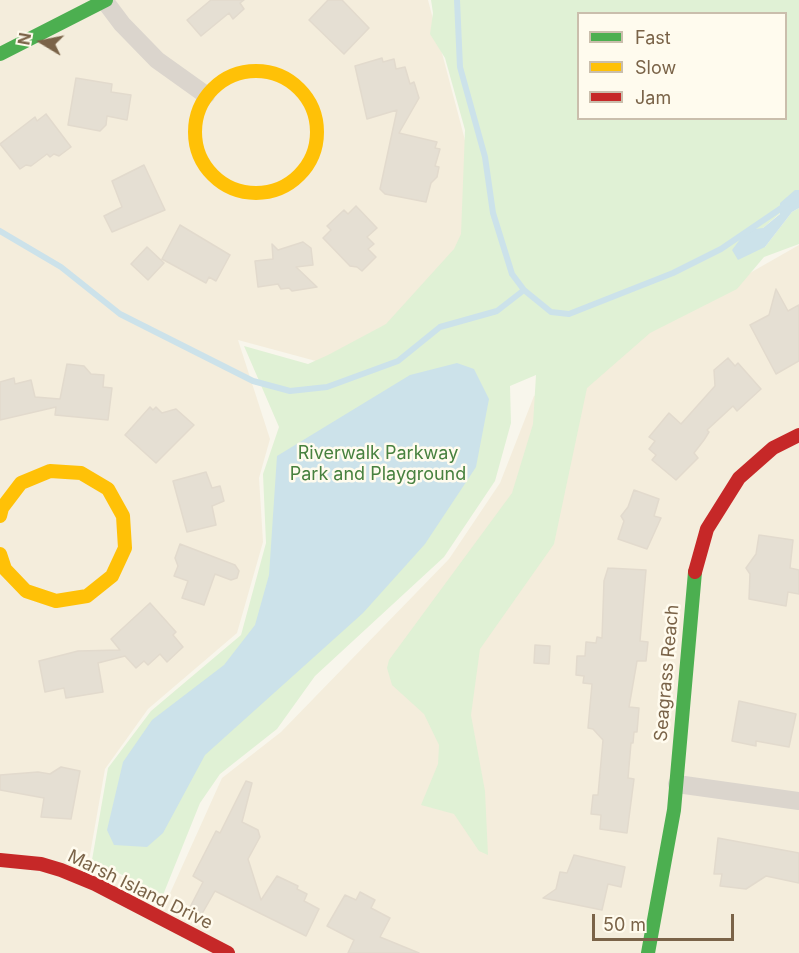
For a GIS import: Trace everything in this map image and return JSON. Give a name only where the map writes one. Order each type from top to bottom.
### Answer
[{"type":"street","points":[[0,54],[105,0],[122,24],[157,60],[206,95]]},
{"type":"street","points":[[250,71],[276,74],[298,87],[312,108],[318,133],[312,158],[297,178],[274,191],[249,194],[224,185],[205,168],[195,144],[196,119],[206,95],[226,78],[250,71]]},
{"type":"street","name":"Seagrass Reach","points":[[648,953],[665,871],[677,783],[693,584],[698,556],[721,503],[740,478],[773,448],[799,435]]},
{"type":"street","points":[[0,516],[2,508],[21,483],[50,471],[81,473],[108,489],[123,516],[125,548],[112,576],[87,596],[56,601],[26,591],[5,569],[0,554]]},
{"type":"street","points":[[677,783],[799,801]]},
{"type":"street","name":"Marsh Island Drive","points":[[0,860],[41,864],[61,870],[94,884],[228,953]]},
{"type":"shaded area","points":[[0,0],[428,0],[480,197],[478,267],[327,364],[238,340],[270,439],[259,478],[263,542],[237,633],[148,709],[105,769],[89,860],[167,900],[222,778],[281,732],[449,559],[500,483],[534,396],[799,245],[799,953],[0,953]]},
{"type":"green space","name":"Riverwalk Parkway Park and Playground","points":[[431,0],[799,0],[799,197],[763,228],[765,247],[792,212],[799,208],[799,244],[764,257],[737,289],[650,333],[587,388],[554,544],[480,649],[471,715],[485,791],[488,855],[479,851],[454,814],[421,805],[438,764],[439,745],[424,714],[392,685],[387,668],[389,660],[512,493],[533,424],[536,375],[510,386],[511,423],[495,481],[444,557],[315,676],[277,729],[220,774],[200,803],[163,895],[92,860],[108,768],[151,711],[241,635],[266,543],[263,474],[279,427],[244,346],[308,364],[328,355],[386,324],[454,249],[461,234],[465,130],[445,58],[430,34],[433,13]]},
{"type":"water","points":[[795,190],[799,190],[799,208],[792,212],[765,247],[738,260],[732,250],[747,230],[763,228],[780,214],[780,203]]},
{"type":"water","points":[[457,363],[474,369],[489,399],[476,467],[425,544],[363,613],[205,755],[163,833],[147,847],[114,845],[107,830],[123,762],[152,720],[224,665],[255,625],[269,575],[277,456],[410,375]]},
{"type":"building","points":[[211,0],[244,0],[240,3],[244,9],[233,19],[229,13],[201,36],[187,20]]},
{"type":"building","points":[[328,0],[342,0],[369,28],[344,54],[309,20]]},
{"type":"building","points":[[382,58],[383,62],[394,59],[396,69],[405,67],[410,84],[414,82],[419,98],[399,133],[437,142],[435,148],[440,149],[435,166],[439,167],[437,177],[431,183],[426,202],[385,194],[380,189],[397,110],[367,119],[355,66]]},
{"type":"building","points":[[76,78],[112,84],[111,92],[131,95],[127,120],[107,116],[106,125],[100,131],[68,125]]},
{"type":"building","points":[[46,114],[71,147],[59,156],[54,154],[50,157],[47,154],[31,166],[26,165],[20,169],[0,144],[35,117],[37,121]]},
{"type":"building","points":[[144,165],[165,210],[112,232],[104,216],[122,207],[112,181]]},
{"type":"building","points":[[356,206],[377,228],[367,237],[374,244],[368,249],[376,257],[362,271],[350,266],[323,238],[331,230],[327,226],[344,210],[348,214]]},
{"type":"building","points":[[180,225],[230,255],[216,281],[209,277],[206,283],[162,259]]},
{"type":"building","points":[[303,242],[311,248],[313,265],[296,267],[317,287],[292,291],[289,288],[281,289],[278,284],[258,287],[255,261],[273,259],[272,244],[278,250]]},
{"type":"building","points":[[147,247],[164,263],[148,280],[131,264]]},
{"type":"building","points":[[776,289],[788,311],[799,305],[799,361],[776,374],[750,325],[769,315]]},
{"type":"building","points":[[728,358],[735,366],[738,363],[761,389],[737,411],[733,406],[707,430],[709,432],[694,453],[698,458],[676,480],[652,460],[656,455],[649,449],[655,441],[649,437],[669,413],[681,424],[715,386],[714,370]]},
{"type":"building","points":[[67,364],[84,366],[91,374],[104,375],[103,387],[112,388],[108,420],[55,415],[56,407],[0,420],[0,382],[14,378],[15,384],[31,380],[35,397],[60,399]]},
{"type":"building","points":[[150,407],[153,410],[156,407],[162,413],[176,409],[194,425],[156,463],[125,435]]},
{"type":"building","points":[[206,472],[212,488],[220,486],[224,501],[212,506],[216,525],[187,532],[173,481]]},
{"type":"building","points":[[634,490],[659,499],[654,516],[661,518],[647,549],[618,539],[624,521],[621,516],[628,507]]},
{"type":"building","points":[[759,535],[793,540],[790,568],[799,570],[799,594],[788,592],[786,606],[749,599],[750,574],[746,568],[756,554]]},
{"type":"building","points":[[180,544],[235,565],[239,571],[237,578],[231,580],[215,574],[204,605],[182,598],[188,581],[174,576],[178,566],[175,558]]},
{"type":"building","points":[[608,568],[646,570],[640,641],[648,642],[646,661],[637,661],[629,707],[639,708],[637,732],[634,732],[633,743],[631,743],[628,778],[634,779],[627,833],[600,829],[601,815],[591,814],[593,795],[598,795],[603,740],[593,729],[588,728],[592,684],[583,683],[584,676],[576,675],[577,656],[585,656],[586,642],[596,643],[597,637],[602,638],[604,581]]},
{"type":"building","points":[[150,603],[176,632],[173,635],[183,647],[167,662],[160,654],[148,665],[144,661],[136,668],[125,656],[98,663],[103,692],[66,698],[64,688],[45,692],[39,661],[78,651],[120,650],[111,639]]},
{"type":"building","points":[[535,645],[550,646],[549,664],[534,663]]},
{"type":"building","points":[[739,701],[796,714],[789,747],[756,741],[756,746],[732,741]]},
{"type":"building","points":[[61,767],[80,771],[71,819],[41,817],[44,798],[0,790],[0,775],[38,772],[50,774]]},
{"type":"building","points":[[246,781],[252,783],[242,822],[258,830],[260,837],[248,859],[261,900],[277,876],[298,886],[297,889],[307,894],[304,901],[319,909],[306,936],[215,891],[199,919],[187,913],[203,882],[193,876],[216,831],[220,833]]},
{"type":"building","points":[[718,838],[799,853],[799,883],[766,876],[746,889],[720,886],[722,874],[714,874]]},
{"type":"building","points":[[574,855],[625,867],[621,887],[608,884],[602,910],[543,898],[556,889],[560,872],[567,873]]},
{"type":"building","points":[[360,892],[375,900],[371,908],[390,918],[380,937],[419,953],[348,953],[354,940],[327,926],[345,895],[356,900]]},
{"type":"waterway","points":[[457,0],[460,67],[485,157],[493,213],[512,274],[524,290],[551,312],[569,314],[673,273],[721,249],[799,196]]},
{"type":"waterway","points":[[0,231],[61,267],[120,314],[253,381],[290,391],[327,387],[398,361],[440,327],[497,311],[524,290]]},
{"type":"traffic: fast","points":[[0,54],[106,0]]},
{"type":"traffic: fast","points":[[648,953],[674,810],[695,572]]},
{"type":"traffic: slow","points":[[256,71],[279,76],[290,81],[299,89],[307,98],[312,109],[317,132],[312,155],[307,166],[299,175],[290,183],[279,188],[256,193],[233,188],[222,183],[213,175],[205,166],[200,155],[195,132],[200,109],[205,98],[213,89],[222,81],[233,76],[256,71]]},
{"type":"traffic: slow","points":[[0,516],[2,508],[21,483],[50,471],[81,473],[108,489],[123,516],[125,548],[112,576],[87,596],[56,601],[26,591],[5,569],[0,554]]},
{"type":"traffic: jam","points":[[695,572],[707,529],[739,478],[773,448],[799,435]]},
{"type":"traffic: jam","points":[[0,860],[41,864],[61,870],[95,884],[228,953]]}]
